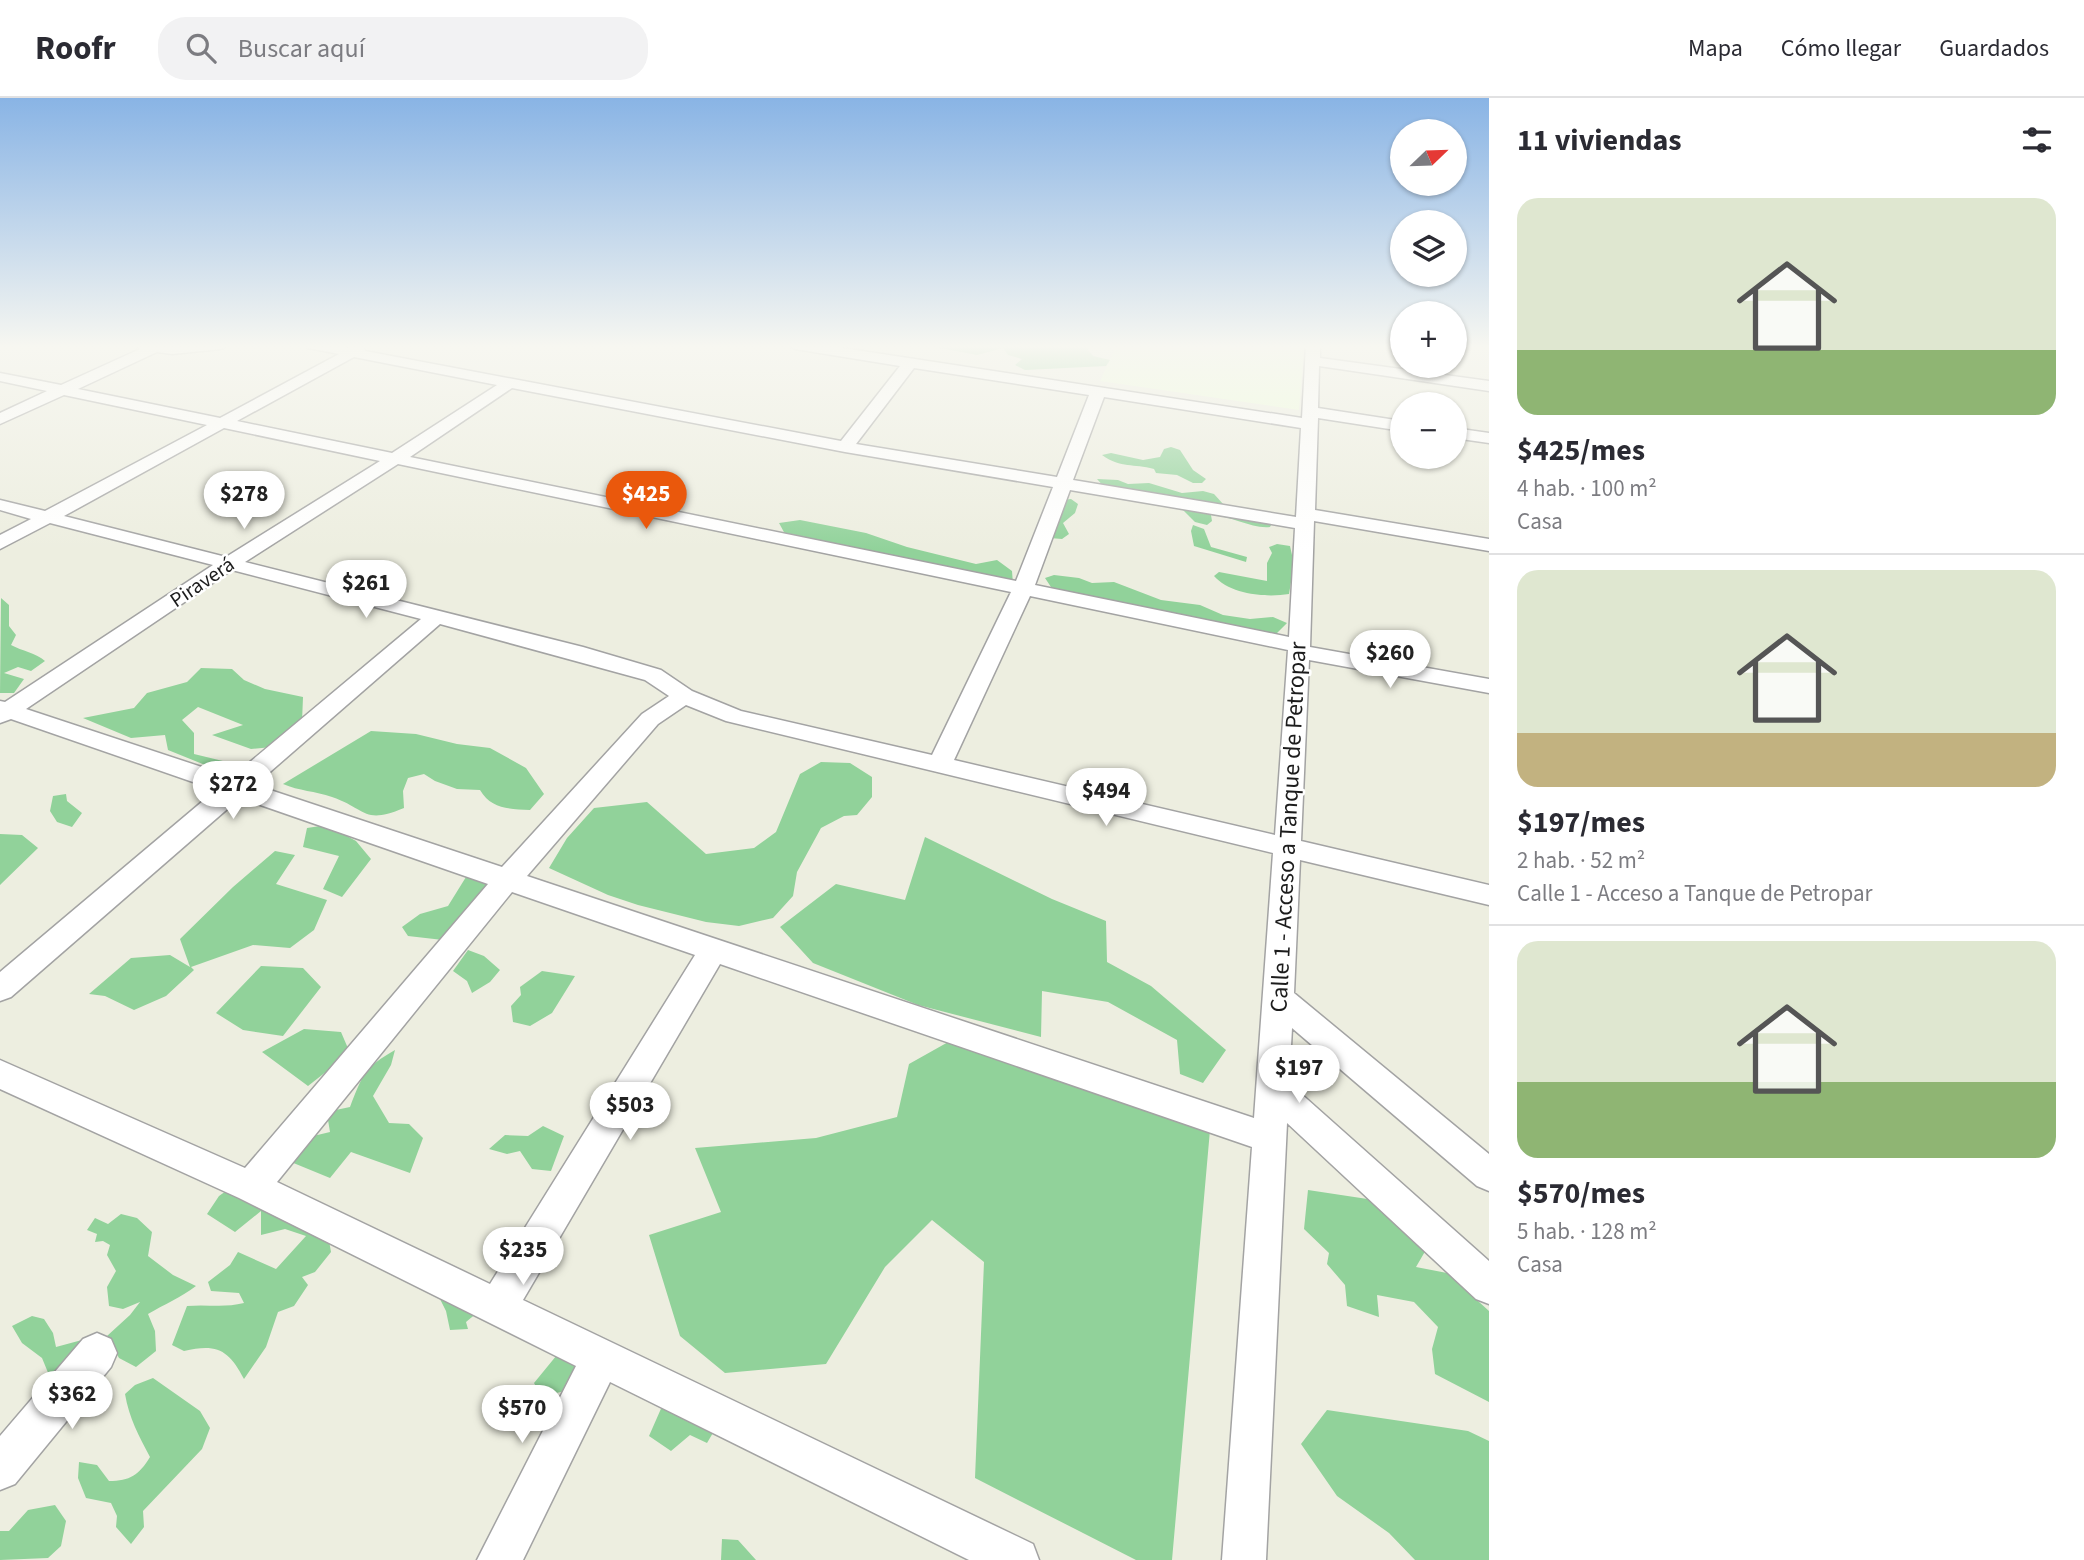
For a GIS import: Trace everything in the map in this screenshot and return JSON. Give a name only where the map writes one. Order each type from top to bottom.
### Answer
[{"type":"street","points":[[193,413],[1024,585],[1489,686]]},
{"type":"street","points":[[0,543],[244,413]]},
{"type":"street","name":"Piraverá","points":[[3,711],[464,413]]},
{"type":"street","points":[[671,413],[845,447],[1064,484],[1489,545]]},
{"type":"street","points":[[845,447],[871,413]]},
{"type":"street","points":[[940,765],[1024,585],[1090,413]]},
{"type":"street","points":[[1274,413],[1390,425]]},
{"type":"street","name":"Calle 1 - Acceso a Tanque de Petropar","points":[[1244,1560],[1299,645],[1310,413]]},
{"type":"street","points":[[1467,435],[1489,438]]},
{"type":"street","points":[[0,505],[231,562],[653,675],[684,696],[734,716],[1489,895]]},
{"type":"street","points":[[0,989],[436,617]]},
{"type":"street","points":[[251,1188],[507,880],[650,719],[684,696]]},
{"type":"street","points":[[3,711],[237,787],[1270,1138]]},
{"type":"street","points":[[498,1307],[714,949]]},
{"type":"street","points":[[1278,998],[1489,1175]]},
{"type":"street","points":[[0,1073],[251,1188],[1017,1560]]},
{"type":"street","points":[[1273,1089],[1489,1286]]},
{"type":"street","points":[[0,1469],[97,1353]]},
{"type":"street","points":[[499,1560],[601,1359]]},
{"type":"green space","points":[[1171,447],[1180,450],[1193,470],[1206,479],[1202,483],[1193,483],[1177,475],[1156,473],[1154,469],[1147,467],[1122,464],[1102,455],[1111,453],[1143,460],[1160,457],[1164,449]]},
{"type":"green space","points":[[1097,479],[1118,480],[1128,484],[1149,483],[1182,493],[1203,491],[1214,494],[1224,505],[1218,507],[1272,523],[1270,527],[1263,527],[1211,515],[1212,521],[1207,525],[1195,522],[1180,507],[1105,488]]},
{"type":"green space","points":[[1071,499],[1078,504],[1075,513],[1063,523],[1069,534],[1062,539],[1050,538],[1058,514],[1064,510],[1059,505],[1062,500]]},
{"type":"green space","points":[[800,520],[866,533],[907,547],[976,564],[997,560],[1012,571],[1013,584],[863,557],[826,541],[803,542],[785,534],[779,523]]},
{"type":"green space","points":[[1193,525],[1204,529],[1211,547],[1247,557],[1246,562],[1194,546],[1191,531]]},
{"type":"green space","points":[[1277,544],[1290,546],[1294,564],[1289,594],[1269,595],[1238,591],[1214,576],[1219,572],[1267,581],[1267,563],[1272,553],[1269,547]]},
{"type":"green space","points":[[1054,575],[1079,578],[1092,583],[1114,582],[1161,600],[1200,605],[1223,615],[1250,619],[1273,617],[1287,623],[1277,633],[1265,634],[1099,602],[1090,596],[1053,590],[1045,578]]},
{"type":"green space","points":[[1,598],[9,605],[9,626],[16,635],[11,645],[45,661],[31,671],[18,667],[4,673],[24,679],[14,693],[0,693]]},
{"type":"green space","points":[[201,668],[232,669],[244,680],[265,689],[303,697],[302,722],[283,746],[251,749],[212,735],[243,725],[198,707],[182,720],[194,733],[194,754],[227,762],[215,769],[168,750],[165,735],[131,738],[83,718],[134,708],[147,693],[187,682]]},
{"type":"green space","points":[[371,731],[416,734],[457,744],[490,748],[526,768],[544,794],[530,810],[508,808],[489,801],[480,790],[457,789],[424,774],[408,778],[403,791],[404,808],[391,813],[372,815],[332,797],[283,784]]},
{"type":"green space","points":[[821,762],[850,763],[872,777],[872,797],[857,815],[844,816],[821,828],[797,872],[793,896],[773,918],[739,926],[706,922],[608,895],[549,868],[567,838],[594,808],[647,802],[706,854],[754,848],[776,832],[800,774]]},
{"type":"green space","points":[[66,794],[67,801],[82,813],[72,827],[57,822],[50,811],[53,796]]},
{"type":"green space","points":[[327,825],[356,841],[371,859],[342,897],[323,889],[339,856],[303,847],[307,828]]},
{"type":"green space","points":[[0,834],[22,835],[38,848],[0,885]]},
{"type":"green space","points":[[925,837],[1052,899],[1106,921],[1107,962],[1151,986],[1226,1050],[1203,1083],[1180,1074],[1177,1040],[1108,1002],[1042,991],[1041,1037],[918,1005],[813,963],[780,927],[836,884],[905,900]]},
{"type":"green space","points":[[275,851],[295,855],[276,884],[327,900],[314,930],[290,948],[253,945],[191,967],[194,970],[166,996],[134,1010],[105,996],[89,994],[131,958],[170,955],[190,967],[180,939],[233,887]]},
{"type":"green space","points":[[466,877],[491,879],[470,914],[443,940],[408,936],[402,927],[420,914],[448,906]]},
{"type":"green space","points":[[468,950],[484,956],[500,970],[490,982],[472,993],[467,981],[453,971]]},
{"type":"green space","points":[[261,966],[303,968],[321,987],[283,1036],[243,1030],[216,1013]]},
{"type":"green space","points":[[542,971],[575,976],[552,1013],[530,1026],[513,1022],[511,1006],[521,995],[520,987]]},
{"type":"green space","points":[[304,1029],[341,1032],[350,1053],[308,1086],[262,1052]]},
{"type":"green space","points":[[950,1041],[1210,1130],[1172,1560],[1136,1560],[975,1478],[984,1262],[932,1220],[885,1267],[826,1364],[725,1373],[680,1336],[649,1235],[721,1212],[695,1148],[816,1138],[897,1117],[909,1064]]},
{"type":"green space","points":[[395,1050],[391,1065],[373,1096],[389,1123],[409,1124],[423,1138],[410,1173],[351,1152],[330,1178],[291,1162],[305,1138],[330,1132],[328,1120],[331,1111],[350,1107],[366,1073]]},
{"type":"green space","points":[[543,1126],[564,1136],[551,1171],[532,1169],[520,1151],[507,1154],[489,1149],[505,1135],[528,1136]]},
{"type":"green space","points":[[233,1186],[327,1229],[331,1252],[315,1272],[302,1277],[308,1285],[294,1306],[278,1312],[266,1347],[244,1379],[233,1361],[221,1351],[205,1348],[184,1351],[172,1345],[187,1306],[244,1303],[239,1293],[211,1291],[208,1282],[230,1265],[238,1252],[276,1269],[306,1236],[285,1229],[261,1235],[261,1211],[235,1232],[207,1214],[219,1196]]},
{"type":"green space","points":[[1308,1190],[1374,1200],[1427,1248],[1416,1267],[1447,1273],[1489,1311],[1489,1402],[1435,1374],[1432,1349],[1438,1327],[1414,1302],[1377,1295],[1379,1317],[1347,1306],[1345,1285],[1327,1264],[1329,1253],[1304,1229]]},
{"type":"green space","points":[[121,1214],[137,1218],[152,1232],[148,1256],[173,1275],[196,1286],[148,1314],[155,1331],[156,1351],[136,1367],[119,1358],[107,1336],[140,1302],[123,1309],[109,1306],[107,1287],[116,1271],[107,1255],[110,1245],[103,1241],[95,1242],[97,1234],[87,1230],[95,1218],[108,1224]]},
{"type":"green space","points":[[439,1297],[478,1312],[466,1322],[468,1329],[450,1330],[446,1311]]},
{"type":"green space","points":[[32,1316],[44,1319],[53,1333],[56,1347],[93,1337],[64,1374],[49,1375],[42,1358],[22,1343],[12,1326]]},
{"type":"green space","points":[[561,1350],[580,1357],[574,1384],[561,1392],[541,1396],[534,1383]]},
{"type":"green space","points":[[153,1378],[200,1411],[210,1428],[202,1449],[143,1511],[144,1527],[131,1544],[116,1527],[117,1516],[111,1503],[86,1498],[78,1478],[79,1462],[97,1465],[109,1481],[123,1480],[142,1468],[150,1457],[132,1419],[125,1394],[135,1385]]},
{"type":"green space","points":[[667,1395],[720,1421],[707,1443],[690,1435],[671,1451],[649,1436]]},
{"type":"green space","points":[[1327,1410],[1468,1431],[1489,1441],[1489,1560],[1415,1560],[1389,1533],[1337,1496],[1301,1444]]},
{"type":"green space","points":[[55,1505],[66,1521],[61,1546],[48,1558],[0,1560],[0,1531],[9,1531],[28,1510]]},
{"type":"green space","points":[[722,1539],[738,1540],[756,1560],[721,1560]]}]
